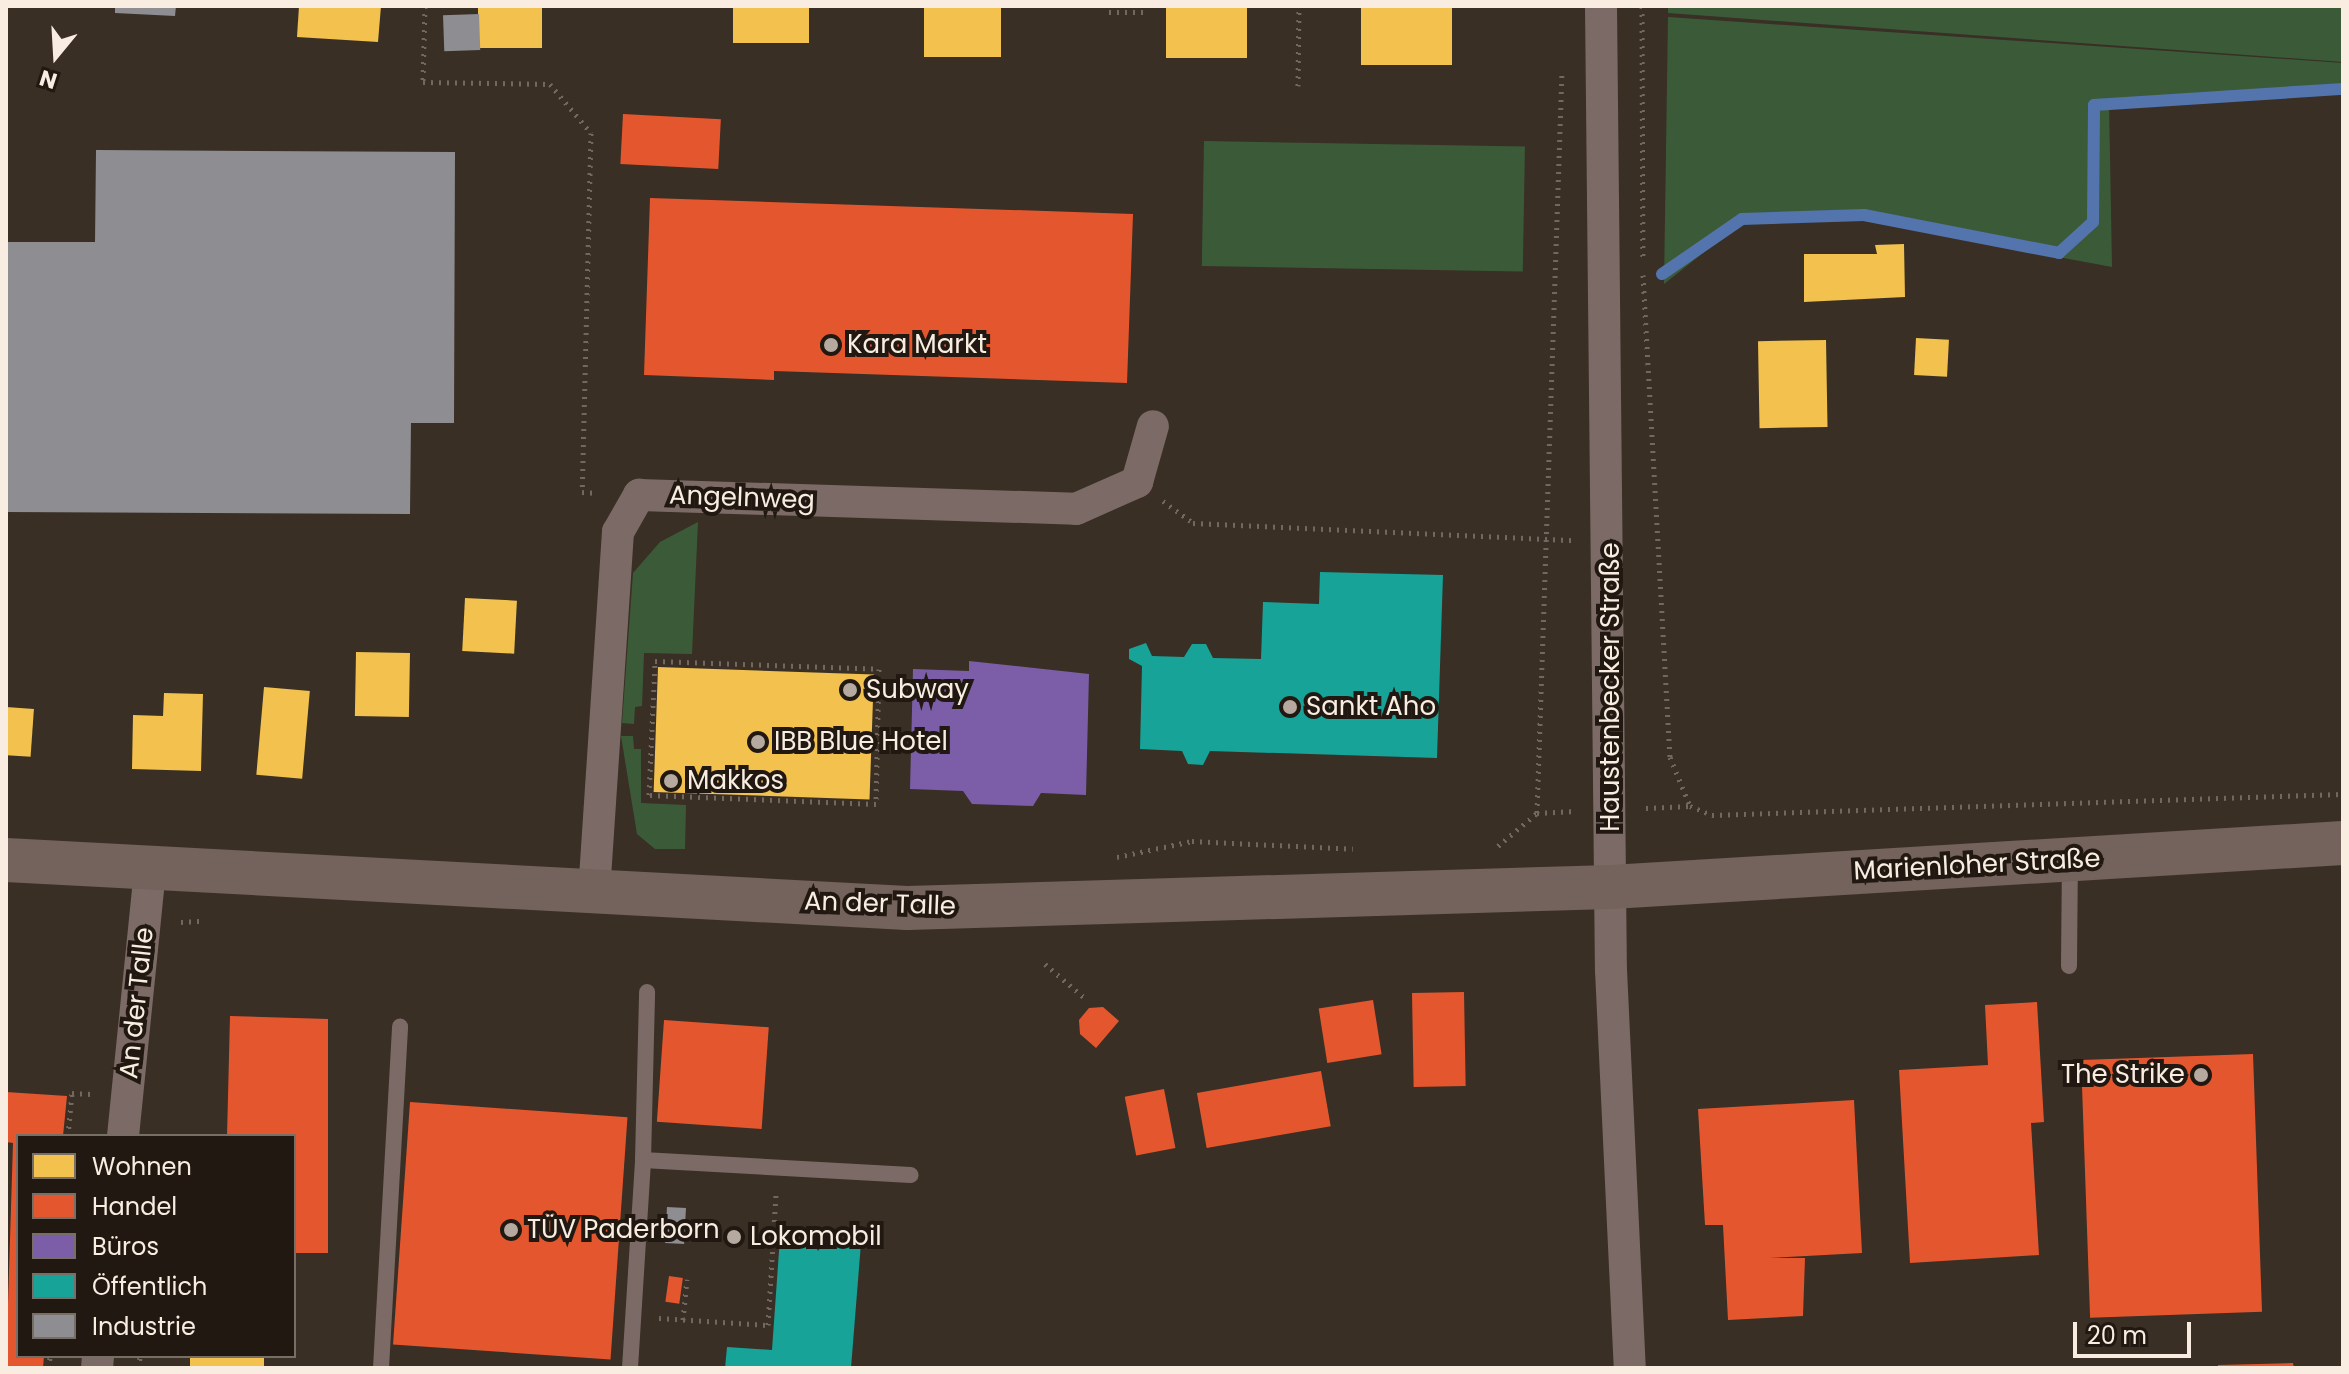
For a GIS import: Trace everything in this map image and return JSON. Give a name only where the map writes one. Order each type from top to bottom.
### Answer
[{"type":"street","name":"Haustenbecker Straße","points":[[1601,6],[1611,541],[1611,887],[1630,1368]]},
{"type":"street","name":"Angelnweg","points":[[594,893],[618,532],[639,495],[1076,509],[1137,482],[1153,426]]},
{"type":"street","name":"Marienloher Straße","points":[[1611,887],[2343,843]]},
{"type":"street","name":"An der Talle","points":[[6,860],[907,908],[1611,887]]},
{"type":"street","name":"An der Talle","points":[[123,1134],[150,869]]},
{"type":"lane","points":[[2069,966],[2070,859]]},
{"type":"lane","points":[[630,1368],[643,1160],[647,992]]},
{"type":"lane","points":[[381,1368],[400,1027]]},
{"type":"lane","points":[[643,1160],[911,1175]]},
{"type":"path","points":[[425,6],[423,82],[550,84],[591,133],[582,492],[639,495]]},
{"type":"path","points":[[1109,6],[1109,12],[1147,12]]},
{"type":"path","points":[[1298,86],[1299,6]]},
{"type":"path","points":[[1642,6],[1643,278],[1670,757],[1690,806],[1712,815],[2343,794]]},
{"type":"path","points":[[1487,848],[1537,813],[1563,57]]},
{"type":"path","points":[[1193,523],[1611,541]]},
{"type":"path","points":[[655,661],[879,669],[876,804],[649,795],[655,661]]},
{"type":"path","points":[[1106,859],[1192,841],[1357,850]]},
{"type":"path","points":[[1045,964],[1086,999]]},
{"type":"path","points":[[633,1317],[768,1325],[777,1168]]},
{"type":"path","points":[[683,1320],[687,1279]]},
{"type":"green space","points":[[1668,6],[2343,6],[2343,62],[1668,13]]},
{"type":"green space","points":[[1668,17],[2343,63],[2343,92],[2109,102],[2112,267],[1865,221],[1742,222],[1664,284]]},
{"type":"green space","points":[[1204,141],[1525,147],[1523,272],[1202,266]]},
{"type":"green space","points":[[698,522],[692,654],[644,653],[642,706],[635,707],[634,724],[622,723],[633,573],[660,542]]},
{"type":"green space","points":[[621,736],[633,736],[634,749],[641,749],[641,803],[686,805],[685,849],[655,849],[637,834]]},
{"type":"building: Wohnen","points":[[299,6],[381,6],[378,42],[297,37]]},
{"type":"building: Wohnen","points":[[478,6],[542,6],[542,48],[478,48]]},
{"type":"building: Wohnen","points":[[733,6],[809,6],[809,43],[733,43]]},
{"type":"building: Wohnen","points":[[924,6],[1001,6],[1001,57],[924,57]]},
{"type":"building: Wohnen","points":[[1166,6],[1247,6],[1247,58],[1166,58]]},
{"type":"building: Wohnen","points":[[1361,6],[1452,6],[1452,65],[1361,65]]},
{"type":"building: Wohnen","points":[[1904,244],[1905,297],[1804,302],[1804,254],[1877,254],[1875,245]]},
{"type":"building: Wohnen","points":[[1916,338],[1949,340],[1947,377],[1914,375]]},
{"type":"building: Wohnen","points":[[1826,340],[1828,427],[1760,428],[1758,341]]},
{"type":"building: Wohnen","points":[[465,598],[517,601],[514,654],[462,651]]},
{"type":"building: Wohnen","points":[[356,652],[410,653],[409,717],[355,716]]},
{"type":"building: Wohnen","points":[[658,667],[874,675],[870,799],[654,792]]},
{"type":"building: Wohnen","points":[[264,687],[310,691],[302,779],[256,775]]},
{"type":"building: Wohnen","points":[[164,693],[203,694],[201,771],[132,769],[133,715],[163,716]]},
{"type":"building: Wohnen","points":[[6,707],[34,709],[31,757],[6,755]]},
{"type":"building: Wohnen","points":[[190,1358],[264,1358],[264,1368],[190,1368]]},
{"type":"building: Handel","points":[[623,114],[721,119],[718,169],[620,164]]},
{"type":"building: Handel","points":[[650,198],[1133,214],[1127,383],[774,371],[774,380],[644,375]]},
{"type":"building: Handel","points":[[1464,992],[1466,1086],[1414,1087],[1412,993]]},
{"type":"building: Handel","points":[[1373,1000],[1382,1054],[1327,1063],[1319,1009]]},
{"type":"building: Handel","points":[[2037,1002],[2044,1122],[2031,1123],[2039,1255],[1910,1263],[1899,1070],[1988,1065],[1985,1005]]},
{"type":"building: Handel","points":[[1103,1007],[1119,1021],[1096,1048],[1080,1034],[1079,1020],[1089,1008]]},
{"type":"building: Handel","points":[[230,1016],[328,1019],[328,1253],[296,1253],[296,1134],[227,1134]]},
{"type":"building: Handel","points":[[664,1020],[769,1027],[762,1129],[657,1122]]},
{"type":"building: Handel","points":[[2253,1054],[2262,1312],[2090,1318],[2081,1060]]},
{"type":"building: Handel","points":[[1321,1071],[1331,1126],[1207,1148],[1197,1093]]},
{"type":"building: Handel","points":[[1164,1089],[1175,1148],[1136,1156],[1125,1097]]},
{"type":"building: Handel","points":[[6,1092],[67,1096],[63,1134],[16,1134],[16,1358],[44,1358],[43,1368],[6,1368],[13,1143],[6,1142]]},
{"type":"building: Handel","points":[[1854,1100],[1862,1253],[1769,1258],[1805,1258],[1803,1316],[1728,1320],[1723,1225],[1705,1225],[1698,1109]]},
{"type":"building: Handel","name":"TÜV Paderborn","points":[[410,1102],[627,1117],[611,1360],[393,1344]]},
{"type":"building: Handel","points":[[669,1276],[683,1278],[679,1304],[665,1302]]},
{"type":"building: Handel","points":[[2293,1363],[2294,1368],[2218,1368],[2218,1365]]},
{"type":"building: Büros","points":[[969,661],[1089,674],[1086,795],[1041,793],[1033,806],[972,804],[963,791],[910,789],[913,669],[969,671]]},
{"type":"building: Öffentlich","name":"Sankt Aho","points":[[1320,572],[1443,575],[1437,758],[1210,751],[1203,765],[1188,764],[1182,751],[1140,749],[1142,666],[1129,659],[1129,649],[1146,643],[1152,656],[1184,657],[1192,644],[1206,644],[1213,658],[1261,659],[1263,602],[1319,604]]},
{"type":"building: Öffentlich","points":[[780,1237],[813,1240],[818,1251],[825,1241],[861,1243],[851,1368],[725,1368],[727,1347],[772,1350]]},
{"type":"building: Industrie","points":[[115,6],[176,6],[175,16],[115,13]]},
{"type":"building: Industrie","points":[[479,14],[480,50],[444,51],[443,15]]},
{"type":"building: Industrie","points":[[96,150],[455,152],[454,423],[411,423],[410,514],[6,512],[6,242],[95,242]]},
{"type":"building: Industrie","points":[[667,1207],[686,1208],[684,1244],[665,1243]]},
{"type":"waterway","points":[[1662,274],[1742,219],[1864,215],[2059,253],[2093,222],[2094,105],[2343,89]]},
{"type":"place","name":"Kara Markt","points":[[831,345]]},
{"type":"place","name":"Subway","points":[[850,690]]},
{"type":"place","name":"Sankt Aho","points":[[1290,707]]},
{"type":"place","name":"IBB Blue Hotel","points":[[758,742]]},
{"type":"place","name":"Makkos","points":[[671,781]]},
{"type":"place","name":"The Strike","points":[[2201,1075]]},
{"type":"place","name":"TÜV Paderborn","points":[[511,1230]]},
{"type":"place","name":"Lokomobil","points":[[734,1237]]}]
